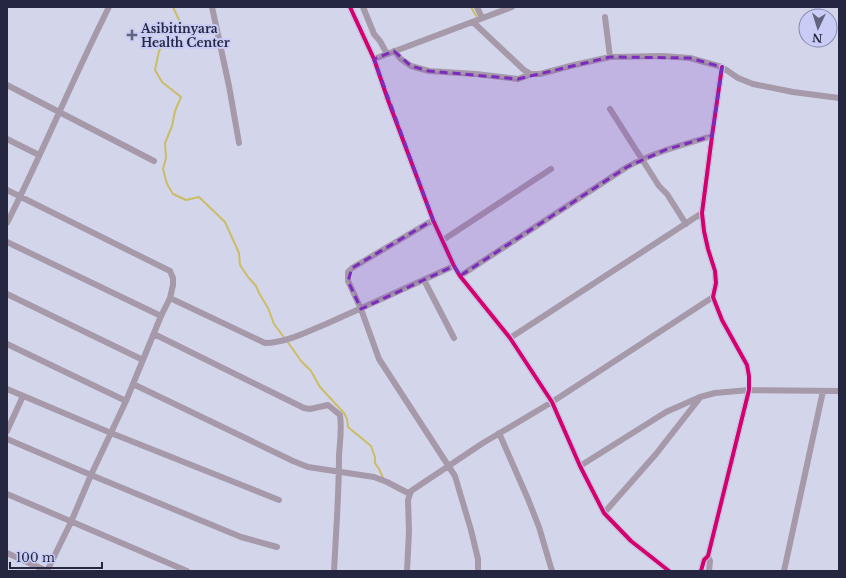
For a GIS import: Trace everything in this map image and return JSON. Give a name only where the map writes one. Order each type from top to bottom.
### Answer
[{"type":"street","points":[[7,223],[109,7]]},
{"type":"street","points":[[212,7],[229,86],[239,143]]},
{"type":"street","points":[[350,7],[374,59],[434,220],[454,266],[460,276],[510,338],[552,402],[580,466],[604,513],[631,541],[667,569]]},
{"type":"street","points":[[363,7],[374,34],[380,41],[387,54]]},
{"type":"street","points":[[477,7],[482,18]]},
{"type":"street","points":[[374,59],[512,7]]},
{"type":"street","points":[[604,17],[610,57]]},
{"type":"street","points":[[473,22],[524,70],[531,74]]},
{"type":"street","points":[[394,51],[401,59],[411,66],[429,71],[476,74],[518,79],[531,74],[540,74],[610,57],[663,56],[690,58],[722,67],[738,78],[753,84],[793,92],[839,98]]},
{"type":"street","points":[[708,556],[710,561],[708,571],[700,571],[704,560],[708,556],[749,390],[747,365],[722,320],[713,298],[716,283],[715,271],[708,249],[702,213],[722,67]]},
{"type":"street","points":[[7,85],[154,161]]},
{"type":"street","points":[[610,109],[659,186],[667,194],[686,224]]},
{"type":"street","points":[[460,276],[627,166],[665,150],[712,136]]},
{"type":"street","points":[[7,139],[39,155]]},
{"type":"street","points":[[443,240],[551,169]]},
{"type":"street","points":[[7,190],[170,271],[173,278],[170,298],[161,316],[126,401],[47,571],[7,553]]},
{"type":"street","points":[[510,338],[702,213]]},
{"type":"street","points":[[434,220],[352,268],[348,272],[348,281],[361,309],[379,359],[455,476],[471,530],[478,559],[478,571]]},
{"type":"street","points":[[7,242],[161,316]]},
{"type":"street","points":[[170,298],[265,343],[275,343],[291,338],[361,309],[454,266]]},
{"type":"street","points":[[424,280],[454,338]]},
{"type":"street","points":[[7,294],[143,360]]},
{"type":"street","points":[[407,571],[409,531],[408,500],[411,491],[499,433],[552,402],[713,298]]},
{"type":"street","points":[[154,334],[304,408],[310,409],[328,405],[340,415],[341,431],[334,571]]},
{"type":"street","points":[[7,344],[126,401]]},
{"type":"street","points":[[133,384],[294,461],[308,466],[374,477],[410,494]]},
{"type":"street","points":[[7,389],[111,433],[279,500]]},
{"type":"street","points":[[580,466],[666,412],[700,397],[715,393],[749,390],[839,391]]},
{"type":"street","points":[[784,571],[824,391]]},
{"type":"street","points":[[7,431],[23,396]]},
{"type":"street","points":[[604,513],[656,454],[700,397]]},
{"type":"street","points":[[499,433],[528,498],[539,527],[552,571]]},
{"type":"street","points":[[7,439],[241,537],[277,547]]},
{"type":"street","points":[[7,494],[187,571]]},
{"type":"highlighted area","points":[[394,51],[411,66],[429,71],[518,79],[610,57],[690,58],[722,67],[712,136],[665,150],[627,167],[460,276],[454,266],[361,309],[348,281],[352,268],[433,220],[374,59]]},
{"type":"waterway","points":[[173,7],[180,22],[159,51],[155,70],[162,82],[181,97],[165,143],[166,158],[163,169],[167,184],[173,194],[186,200],[199,197],[225,222],[239,253],[240,265],[256,286],[268,308],[274,324],[301,361],[311,371],[320,387],[344,413],[347,419],[348,427],[371,446],[375,457],[375,463],[383,478]]},
{"type":"waterway","points":[[471,7],[476,16]]},
{"type":"cycle path","points":[[350,7],[374,59],[433,220],[454,266],[460,276],[510,338],[552,402],[580,466],[604,513],[631,541],[669,571]]},
{"type":"cycle path","points":[[701,571],[704,560],[708,556],[749,390],[747,365],[722,320],[713,297],[716,283],[715,271],[708,249],[702,213],[722,67]]},
{"type":"place","name":"Asibitinyara Health Center","points":[[132,35]]}]
